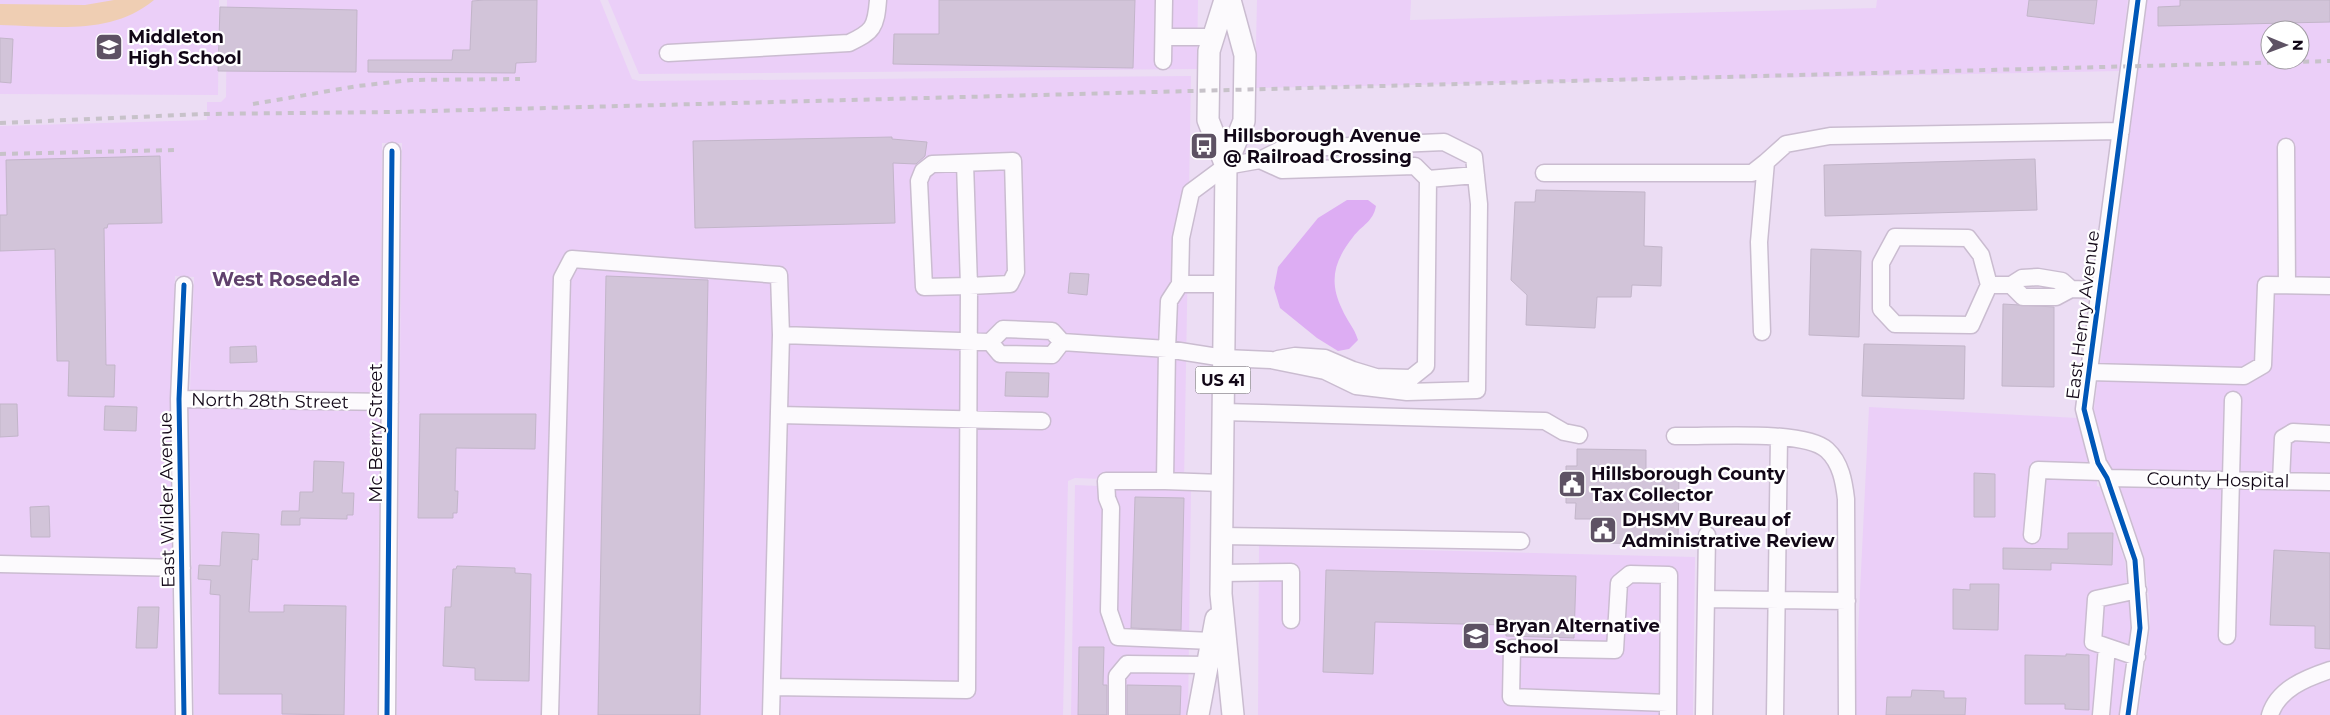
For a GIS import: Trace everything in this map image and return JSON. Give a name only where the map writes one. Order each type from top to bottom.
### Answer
[{"type":"main road","name":"US 41","points":[[1225,0],[1209,51],[1208,120],[1226,166]]},
{"type":"main road","name":"US 41","points":[[1230,0],[1245,55],[1244,121],[1226,166],[1221,594],[1233,715]]},
{"type":"main road","name":"US 41","points":[[1198,715],[1221,594]]},
{"type":"street","points":[[668,53],[849,43],[868,34],[877,20],[878,0]]},
{"type":"street","points":[[1163,61],[1164,0]]},
{"type":"street","name":"East Henry Avenue","points":[[2128,715],[2140,628],[2135,560],[2105,475],[2098,463],[2084,409],[2138,0]]},
{"type":"street","points":[[1164,37],[1213,37]]},
{"type":"street","points":[[1544,173],[1752,173],[1786,144],[1830,136],[2121,131]]},
{"type":"street","points":[[990,342],[1003,329],[1052,331],[1062,342],[1167,349],[1224,358],[1271,360],[1325,371],[1356,386],[1407,392],[1477,390],[1479,204],[1474,157],[1444,142],[1282,149],[1260,160],[1226,166],[1191,192],[1181,238],[1180,284],[1169,301],[1167,349],[1165,481]]},
{"type":"street","points":[[2286,147],[2287,285]]},
{"type":"street","name":"Mc Berry Street","points":[[387,715],[392,151]]},
{"type":"street","points":[[1260,160],[1282,170],[1415,166],[1428,179],[1426,366],[1411,378],[1376,377],[1325,358],[1295,356],[1271,360]]},
{"type":"street","points":[[1013,161],[1016,272],[1010,284],[969,286],[924,287],[919,181],[923,171],[932,164],[1013,161]]},
{"type":"street","points":[[1762,332],[1759,242],[1766,162]]},
{"type":"street","points":[[772,687],[967,690],[970,340],[965,163]]},
{"type":"street","points":[[1428,179],[1476,175]]},
{"type":"street","points":[[1895,237],[1968,238],[1981,255],[1989,285],[1971,325],[1895,324],[1881,309],[1881,263],[1895,237]]},
{"type":"street","points":[[550,715],[562,278],[572,259],[779,275],[781,335],[771,715]]},
{"type":"street","points":[[1180,284],[1224,284]]},
{"type":"street","name":"East Wilder Avenue","points":[[184,285],[180,400],[184,715]]},
{"type":"street","points":[[1989,285],[2011,285],[2022,297],[2056,297],[2071,289],[2100,290]]},
{"type":"street","points":[[2089,372],[2244,376],[2263,365],[2266,285],[2330,286]]},
{"type":"street","points":[[781,335],[970,340],[990,342],[1000,354],[1052,355],[1062,342]]},
{"type":"street","name":"North 28th Street","points":[[180,400],[390,402]]},
{"type":"street","points":[[2228,636],[2233,400]]},
{"type":"street","points":[[1223,412],[1524,420],[1550,422],[1564,432],[1579,435]]},
{"type":"street","points":[[779,415],[1042,421]]},
{"type":"street","points":[[2280,481],[2283,438],[2293,432],[2330,434]]},
{"type":"street","points":[[1675,436],[1797,438],[1815,442],[1827,450],[1840,468],[1846,499],[1847,715]]},
{"type":"street","points":[[1775,715],[1779,437]]},
{"type":"street","name":"County Hospital","points":[[2032,535],[2038,470],[2105,475],[2330,482]]},
{"type":"street","points":[[1212,641],[1118,637],[1109,611],[1110,508],[1106,498],[1106,481],[1222,483]]},
{"type":"street","points":[[1704,715],[1707,535]]},
{"type":"street","points":[[1221,536],[1521,541]]},
{"type":"street","points":[[0,564],[182,568]]},
{"type":"street","points":[[1221,572],[1291,572],[1291,620]]},
{"type":"street","points":[[1630,574],[1669,575],[1668,709],[1511,697],[1512,648],[1615,650],[1619,584],[1630,574]]},
{"type":"street","points":[[2137,657],[2093,642],[2096,599],[2138,590]]},
{"type":"street","points":[[1706,599],[1847,602]]},
{"type":"street","points":[[2101,715],[2107,647]]},
{"type":"street","points":[[1117,715],[1117,676],[1127,664],[1208,665]]},
{"type":"street","points":[[2270,715],[2282,694],[2308,677],[2330,670]]},
{"type":"shaded area","name":"Middleton High School","points":[[0,0],[219,0],[218,95],[0,94]]},
{"type":"shaded area","points":[[114,0],[154,0],[137,11],[119,19],[100,24],[61,27],[0,25],[0,4],[85,5]]},
{"type":"shaded area","points":[[227,0],[600,0],[632,79],[639,81],[1191,76],[1184,482],[1075,478],[1068,481],[1063,715],[397,715],[402,143],[382,143],[380,394],[190,391],[194,277],[175,276],[170,408],[172,559],[0,556],[0,126],[207,120],[207,102],[221,102],[226,97]]},
{"type":"shaded area","points":[[608,0],[1198,0],[1197,69],[639,74]]},
{"type":"shaded area","points":[[1257,0],[1411,0],[1410,20],[1876,8],[1877,0],[2128,0],[2119,71],[1255,88]]},
{"type":"shaded area","points":[[2147,0],[2330,0],[2330,473],[2113,470],[2107,460],[2094,409]]},
{"type":"shaded area","points":[[1347,200],[1368,200],[1376,206],[1370,220],[1356,233],[1338,262],[1335,289],[1344,313],[1358,340],[1349,349],[1338,351],[1317,338],[1280,308],[1274,288],[1278,267],[1318,218]]},
{"type":"shaded area","points":[[1869,407],[2077,418],[2089,465],[2097,480],[2097,486],[2100,487],[2125,562],[2131,627],[2119,715],[1854,715]]},
{"type":"shaded area","points":[[189,408],[380,411],[377,715],[194,715]]},
{"type":"shaded area","points":[[1075,485],[1191,490],[1188,715],[1071,715]]},
{"type":"shaded area","points":[[2120,487],[2330,491],[2330,715],[2138,715],[2150,629],[2150,607],[2144,557]]},
{"type":"shaded area","name":"Bryan Alternative School","points":[[1259,546],[1695,557],[1693,715],[1258,715]]},
{"type":"shaded area","points":[[0,573],[172,576],[175,715],[0,715]]},
{"type":"building","points":[[537,0],[536,62],[516,63],[515,73],[368,72],[368,60],[452,60],[453,50],[470,50],[472,1]]},
{"type":"building","points":[[939,0],[1135,0],[1133,68],[893,64],[894,34],[939,34]]},
{"type":"building","points":[[2029,0],[2097,0],[2094,24],[2027,16]]},
{"type":"building","points":[[2180,0],[2330,0],[2330,22],[2260,20],[2260,24],[2158,26],[2158,7],[2180,6]]},
{"type":"building","points":[[220,7],[357,10],[356,72],[218,71]]},
{"type":"building","points":[[0,38],[13,39],[11,83],[0,82]]},
{"type":"building","points":[[892,137],[892,139],[927,142],[925,156],[916,164],[893,163],[895,223],[695,228],[693,141]]},
{"type":"building","points":[[160,156],[162,223],[108,224],[107,228],[104,228],[106,365],[115,365],[114,397],[68,396],[69,361],[57,361],[55,249],[0,251],[0,215],[7,215],[6,160]]},
{"type":"building","points":[[2035,159],[2037,210],[1825,216],[1824,165]]},
{"type":"building","points":[[1536,190],[1645,192],[1644,246],[1662,247],[1661,286],[1632,285],[1631,297],[1597,297],[1595,328],[1526,325],[1527,295],[1511,280],[1515,202],[1535,202]]},
{"type":"building","points":[[1811,249],[1861,251],[1859,337],[1809,335]]},
{"type":"building","points":[[1070,273],[1089,274],[1087,295],[1068,293]]},
{"type":"building","points":[[606,276],[708,280],[700,715],[598,715]]},
{"type":"building","points":[[2003,304],[2054,307],[2054,387],[2002,386]]},
{"type":"building","points":[[1864,344],[1965,346],[1964,399],[1862,396]]},
{"type":"building","points":[[256,346],[257,362],[230,363],[230,347]]},
{"type":"building","points":[[1006,372],[1049,373],[1048,397],[1005,396]]},
{"type":"building","points":[[0,404],[17,404],[18,436],[0,437]]},
{"type":"building","points":[[105,406],[137,407],[136,431],[104,430]]},
{"type":"building","points":[[420,414],[536,414],[535,449],[456,448],[455,491],[458,491],[457,513],[453,513],[453,518],[418,518]]},
{"type":"building","points":[[1577,449],[1646,450],[1646,474],[1679,475],[1678,544],[1597,543],[1597,519],[1575,519],[1576,503],[1566,503],[1566,466],[1577,466]]},
{"type":"building","points":[[314,461],[344,462],[342,493],[354,493],[353,515],[347,515],[347,519],[300,518],[300,525],[281,525],[282,511],[299,511],[300,492],[313,492]]},
{"type":"building","points":[[1974,473],[1995,474],[1995,517],[1974,517]]},
{"type":"building","points":[[1135,497],[1184,498],[1181,630],[1131,628]]},
{"type":"building","points":[[49,506],[50,537],[31,537],[30,507]]},
{"type":"building","points":[[222,532],[259,534],[258,560],[252,559],[249,612],[284,612],[284,605],[346,606],[344,715],[282,714],[282,694],[219,694],[220,595],[210,594],[211,580],[198,579],[199,565],[220,566]]},
{"type":"building","points":[[2068,533],[2113,533],[2112,565],[2051,563],[2051,570],[2003,569],[2003,548],[2068,549]]},
{"type":"building","points":[[2274,550],[2330,553],[2330,649],[2315,648],[2315,626],[2270,625]]},
{"type":"building","points":[[457,566],[515,568],[515,573],[531,574],[529,681],[475,680],[475,668],[443,666],[445,607],[451,607],[453,569],[456,569]]},
{"type":"building","points":[[1326,570],[1576,576],[1574,638],[1506,636],[1506,625],[1375,622],[1373,674],[1323,672]]},
{"type":"building","points":[[1970,584],[1999,584],[1998,630],[1953,629],[1953,589],[1970,590]]},
{"type":"building","points":[[138,607],[159,607],[157,648],[136,648]]},
{"type":"building","points":[[1079,647],[1104,647],[1103,685],[1107,685],[1107,715],[1078,715]]},
{"type":"building","points":[[2066,654],[2089,655],[2089,710],[2065,709],[2065,704],[2025,704],[2025,655],[2066,656]]},
{"type":"building","points":[[1127,685],[1181,686],[1180,715],[1127,715]]},
{"type":"building","points":[[1912,690],[1944,691],[1944,698],[1966,698],[1965,715],[1886,715],[1887,697],[1911,697]]},
{"type":"railway","points":[[0,123],[204,114],[394,112],[2330,61]]},
{"type":"railway","points":[[253,104],[358,86],[411,80],[520,79]]},
{"type":"railway","points":[[0,154],[175,150]]},
{"type":"cycle path","points":[[2128,715],[2140,628],[2135,560],[2107,478],[2098,463],[2084,409],[2138,0]]},
{"type":"cycle path","points":[[387,715],[392,151]]},
{"type":"cycle path","points":[[184,285],[179,399],[184,715]]},
{"type":"place","name":"Middleton High School","points":[[109,47]]},
{"type":"place","name":"Hillsborough Avenue @ Railroad Crossing","points":[[1204,146]]},
{"type":"place","name":"Hillsborough County Tax Collector","points":[[1572,484]]},
{"type":"place","name":"DHSMV Bureau of Administrative Review","points":[[1603,530]]},
{"type":"place","name":"Bryan Alternative School","points":[[1476,636]]},
{"type":"district","name":"West Rosedale","points":[[286,279]]}]
